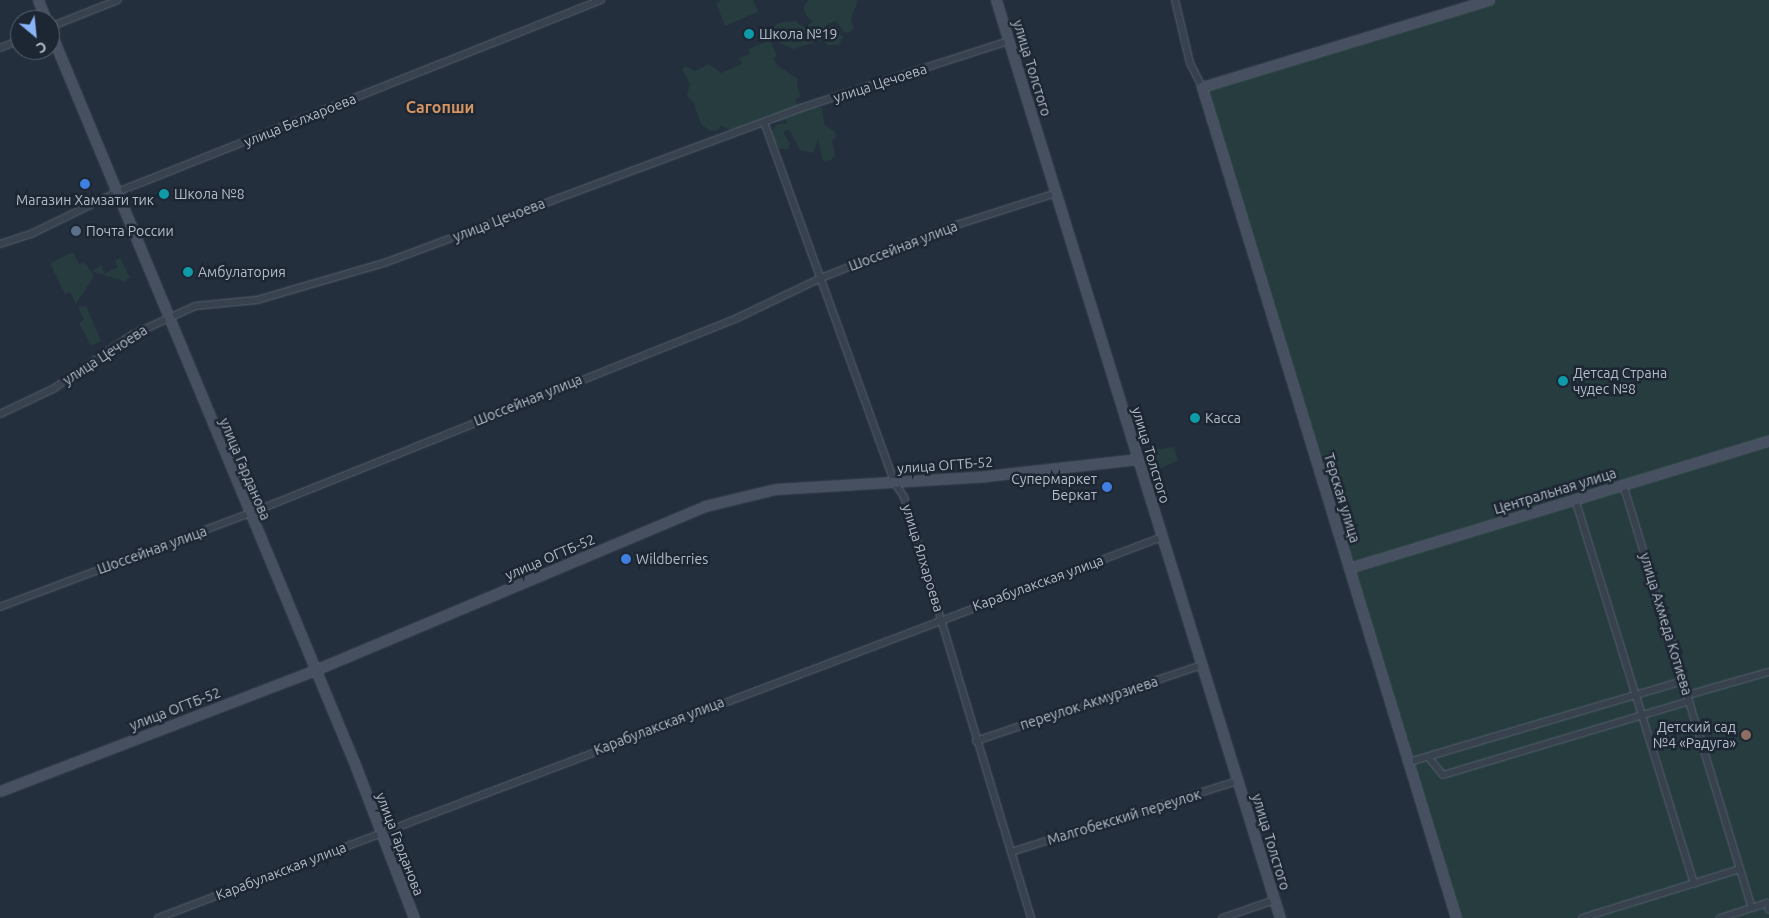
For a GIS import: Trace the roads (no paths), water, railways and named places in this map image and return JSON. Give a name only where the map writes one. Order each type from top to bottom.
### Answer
[{"type":"street","points":[[60,23],[118,0]]},
{"type":"street","name":"улица Белхароева","points":[[0,244],[33,233],[115,193],[601,0]]},
{"type":"street","name":"улица Толстого","points":[[996,0],[1280,918]]},
{"type":"street","points":[[1175,0],[1190,63],[1202,87],[1488,0]]},
{"type":"street","name":"улица Цечоева","points":[[0,414],[52,389],[132,335],[195,306],[257,300],[293,292],[387,262],[764,122],[1009,42]]},
{"type":"street","name":"улица Гарданова","points":[[60,56],[248,514],[356,767],[379,833],[414,918]]},
{"type":"street","name":"Терская улица","points":[[1202,87],[1456,918]]},
{"type":"street","name":"улица Ялхароева","points":[[764,122],[894,482],[904,496],[976,741],[1032,918]]},
{"type":"street","name":"Шоссейная улица","points":[[0,607],[248,514],[735,318],[821,278],[944,230],[1056,193]]},
{"type":"street","name":"Центральная улица","points":[[1349,568],[1769,440]]},
{"type":"street","name":"улица ОГТБ-52","points":[[0,790],[315,670],[705,506],[776,489],[986,476],[1138,459]]},
{"type":"street","name":"улица Ахмеда Котиева","points":[[1623,484],[1752,908]]},
{"type":"street","points":[[1574,499],[1694,884]]},
{"type":"street","name":"Карабулакская улица","points":[[158,918],[941,618],[1162,537]]},
{"type":"street","name":"переулок Акмурзиева","points":[[976,741],[1202,665]]},
{"type":"street","points":[[1428,757],[1443,775],[1642,715],[1769,672]]},
{"type":"street","points":[[1409,762],[1683,681]]},
{"type":"street","name":"Малгобекский переулок","points":[[1010,852],[1238,781]]},
{"type":"street","points":[[1582,918],[1740,869]]},
{"type":"street","points":[[1222,918],[1275,900]]},
{"type":"street","points":[[1720,918],[1752,908],[1768,907]]},
{"type":"place","name":"Школа №19","points":[[749,34]]},
{"type":"place","name":"Магазин Хамзати тик","points":[[85,184]]},
{"type":"place","name":"Школа №8","points":[[164,194]]},
{"type":"place","name":"Почта России","points":[[76,231]]},
{"type":"place","name":"Амбулатория","points":[[188,272]]},
{"type":"place","name":"Детсад Страна чудес №8","points":[[1563,381]]},
{"type":"place","name":"Касса","points":[[1195,418]]},
{"type":"place","name":"Супермаркет Беркат","points":[[1107,487]]},
{"type":"place","name":"Wildberries","points":[[626,559]]},
{"type":"place","name":"Детский сад №4 «Радуга»","points":[[1746,735]]},
{"type":"district","name":"Сагопши","points":[[440,107]]}]
